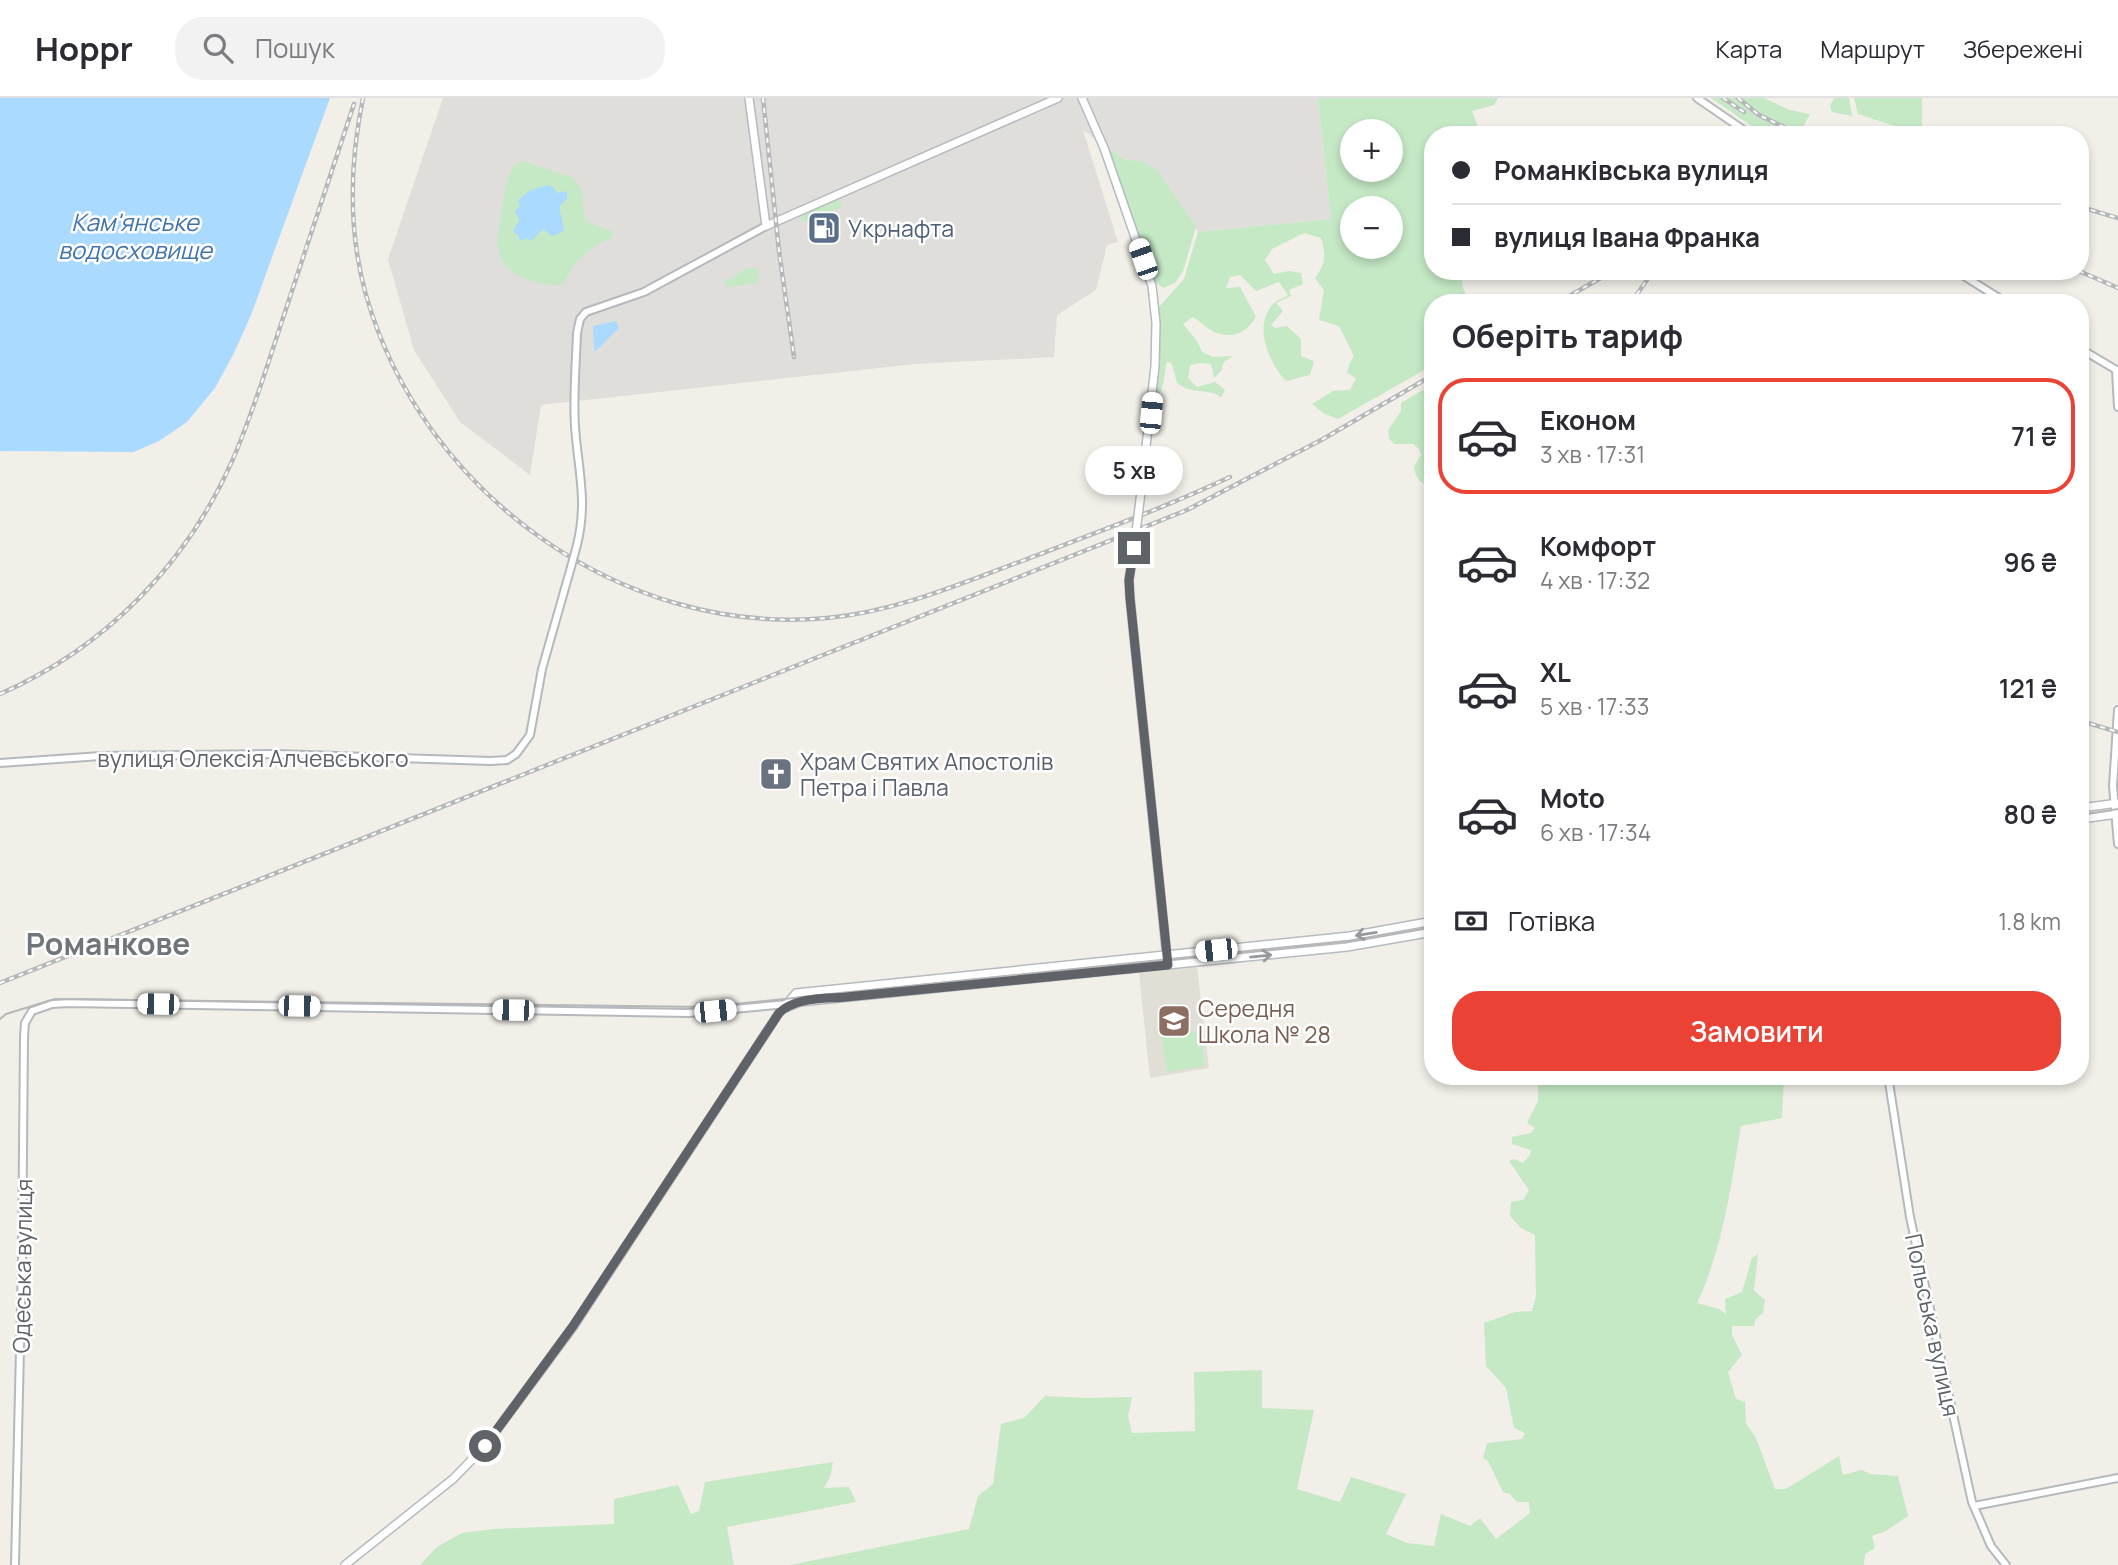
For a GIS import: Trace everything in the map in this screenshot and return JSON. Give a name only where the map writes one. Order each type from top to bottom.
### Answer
[{"type":"main road","points":[[748,98],[766,226],[1058,98]]},
{"type":"main road","points":[[1082,98],[1108,159],[1152,286],[1156,323],[1155,366],[1129,580],[1168,965]]},
{"type":"main road","points":[[2089,807],[2116,803]]},
{"type":"main road","points":[[2089,818],[2117,814]]},
{"type":"main road","points":[[345,1565],[453,1479],[485,1446],[579,1317],[793,995],[800,992],[1350,936],[1424,923]]},
{"type":"main road","points":[[789,1003],[1364,945],[1424,934]]},
{"type":"street","points":[[1696,98],[1738,126]]},
{"type":"street","name":"вулиця Олексія Алчевського","points":[[0,762],[101,756],[275,754],[491,761],[507,760],[516,754],[530,735],[542,669],[583,522],[584,495],[575,422],[577,326],[580,319],[586,312],[644,292],[766,226]]},
{"type":"street","points":[[1970,280],[1993,294]]},
{"type":"street","points":[[2089,354],[2117,370],[2118,407]]},
{"type":"street","points":[[2118,710],[2113,774],[2118,844]]},
{"type":"street","name":"Одеська вулиця","points":[[15,1565],[24,1037],[25,1023],[32,1011],[52,1004],[68,1003],[688,1013],[789,1003]]},
{"type":"street","name":"Польська вулиця","points":[[1890,1085],[1916,1244],[1960,1452],[1974,1506],[1991,1546],[2006,1565]]},
{"type":"street","points":[[1974,1506],[2118,1478]]},
{"type":"shaded area","points":[[443,98],[1318,98],[1331,219],[1198,232],[1158,171],[1144,162],[1124,159],[1083,130],[1118,242],[1107,245],[1096,290],[1057,315],[1054,357],[915,364],[541,405],[530,475],[460,422],[414,350],[388,259]]},
{"type":"shaded area","name":"Середня Школа № 28","points":[[1197,967],[1209,1068],[1150,1078],[1139,973]]},
{"type":"green space","points":[[1318,98],[1498,98],[1494,105],[1472,111],[1478,126],[1424,126],[1424,280],[1462,280],[1466,294],[1424,294],[1424,370],[1338,419],[1323,413],[1312,404],[1333,391],[1350,390],[1356,378],[1347,373],[1354,356],[1339,326],[1319,320],[1324,290],[1315,278],[1323,263],[1324,249],[1321,238],[1304,233],[1272,249],[1265,260],[1274,274],[1289,271],[1301,273],[1303,284],[1289,290],[1291,296],[1276,303],[1283,311],[1271,325],[1275,328],[1287,326],[1301,339],[1301,356],[1314,361],[1310,375],[1286,381],[1265,344],[1264,322],[1268,312],[1274,303],[1288,295],[1279,282],[1256,291],[1240,275],[1230,277],[1226,288],[1240,287],[1256,317],[1249,326],[1235,334],[1224,335],[1214,332],[1193,317],[1183,324],[1202,352],[1213,357],[1233,356],[1224,362],[1221,371],[1214,378],[1211,364],[1190,365],[1188,378],[1197,387],[1215,382],[1225,390],[1221,397],[1177,383],[1172,364],[1167,361],[1162,386],[1155,399],[1159,307],[1184,279],[1198,232],[1331,219]]},
{"type":"green space","points":[[1711,98],[1764,98],[1790,110],[1810,114],[1804,126],[1752,126]]},
{"type":"green space","points":[[1834,98],[1849,98],[1852,116],[1832,112],[1830,106]]},
{"type":"green space","points":[[1854,98],[1922,98],[1922,126],[1895,126],[1858,114]]},
{"type":"green space","points":[[1105,146],[1124,159],[1144,162],[1158,171],[1196,227],[1183,271],[1175,283],[1163,288],[1154,281]]},
{"type":"green space","points":[[523,161],[572,177],[581,188],[585,218],[590,223],[612,231],[610,239],[599,243],[577,261],[562,285],[542,284],[513,273],[501,258],[498,249],[506,185],[514,165]]},
{"type":"green space","points":[[836,200],[842,202],[840,208],[806,222],[800,220],[803,215]]},
{"type":"green space","points":[[755,268],[759,272],[757,283],[728,287],[725,285],[725,280],[745,269]]},
{"type":"green space","points":[[1424,389],[1424,484],[1416,475],[1414,467],[1421,455],[1419,449],[1413,444],[1395,444],[1389,439],[1388,430],[1401,411],[1401,403]]},
{"type":"green space","points":[[1200,1031],[1205,1066],[1167,1072],[1161,1036]]},
{"type":"green space","points":[[1538,1085],[1784,1085],[1782,1118],[1741,1126],[1720,1239],[1697,1303],[1719,1309],[1726,1314],[1725,1299],[1742,1292],[1752,1258],[1758,1254],[1754,1291],[1765,1300],[1763,1313],[1755,1320],[1754,1326],[1732,1326],[1732,1335],[1742,1355],[1728,1372],[1736,1399],[1745,1402],[1746,1423],[1756,1438],[1775,1489],[1786,1489],[1839,1456],[1843,1475],[1862,1470],[1870,1474],[1898,1476],[1908,1516],[1886,1531],[1872,1536],[1875,1548],[1865,1554],[1864,1565],[790,1565],[969,1529],[978,1496],[993,1484],[1001,1424],[1024,1418],[1045,1396],[1132,1397],[1128,1416],[1132,1433],[1195,1431],[1194,1372],[1262,1370],[1262,1408],[1314,1410],[1297,1489],[1340,1502],[1351,1477],[1406,1494],[1386,1534],[1407,1543],[1434,1546],[1441,1514],[1470,1526],[1480,1518],[1496,1539],[1530,1513],[1529,1502],[1517,1502],[1510,1494],[1503,1492],[1488,1461],[1483,1458],[1487,1443],[1522,1439],[1525,1433],[1514,1428],[1506,1388],[1486,1366],[1484,1323],[1515,1312],[1532,1311],[1536,1296],[1535,1235],[1521,1228],[1510,1216],[1511,1202],[1523,1200],[1529,1190],[1509,1161],[1514,1159],[1523,1163],[1530,1155],[1531,1150],[1512,1144],[1512,1137],[1531,1133],[1535,1128],[1527,1123],[1538,1101]]},
{"type":"green space","points":[[833,1462],[824,1488],[849,1487],[856,1502],[727,1527],[734,1565],[420,1565],[437,1547],[462,1533],[493,1529],[614,1524],[614,1499],[678,1485],[691,1514],[699,1511],[705,1482]]},
{"type":"water","name":"Кам'янське водосховище","points":[[0,98],[330,98],[251,315],[215,388],[187,422],[159,441],[134,452],[0,451]]},
{"type":"water","points":[[548,185],[557,193],[567,191],[567,199],[559,207],[564,229],[552,236],[543,229],[531,241],[526,238],[519,241],[519,236],[513,231],[519,220],[515,211],[520,206],[518,200],[531,190]]},
{"type":"water","points":[[616,321],[619,328],[596,351],[593,326]]},
{"type":"tram line","points":[[2089,814],[2118,809]]},
{"type":"tram line","points":[[0,1019],[6,1014],[55,999],[705,1007],[1350,941],[1424,929]]},
{"type":"railway","points":[[363,98],[353,172],[356,246],[366,295],[393,366],[433,431],[482,489],[540,538],[605,576],[676,603],[750,618],[827,618],[852,615],[951,588],[1127,521],[1230,477]]},
{"type":"railway","points":[[763,98],[779,251],[794,357]]},
{"type":"railway","points":[[1723,98],[1744,112]]},
{"type":"railway","points":[[1738,98],[1759,115],[1782,126]]},
{"type":"railway","points":[[0,694],[74,653],[108,627],[139,599],[192,534],[233,459],[254,406],[354,104]]},
{"type":"railway","points":[[2089,209],[2118,218]]},
{"type":"railway","points":[[2089,275],[2118,288]]},
{"type":"railway","points":[[1573,294],[1597,280]]},
{"type":"railway","points":[[1637,294],[1647,280]]},
{"type":"railway","points":[[0,983],[1187,510],[1323,439],[1424,380]]},
{"type":"railway","points":[[2089,723],[2118,732]]},
{"type":"place","name":"Укрнафта","points":[[824,228]]},
{"type":"place","name":"Храм Святих Апостолів Петра і Павла","points":[[776,774]]},
{"type":"place","name":"Середня Школа № 28","points":[[1174,1021]]},
{"type":"district","name":"Романкове","points":[[108,943]]},
{"type":"route","points":[[485,1446],[573,1326],[746,1067],[779,1013],[787,1006],[846,997],[1168,965],[1130,598],[1129,580],[1134,548]]}]
